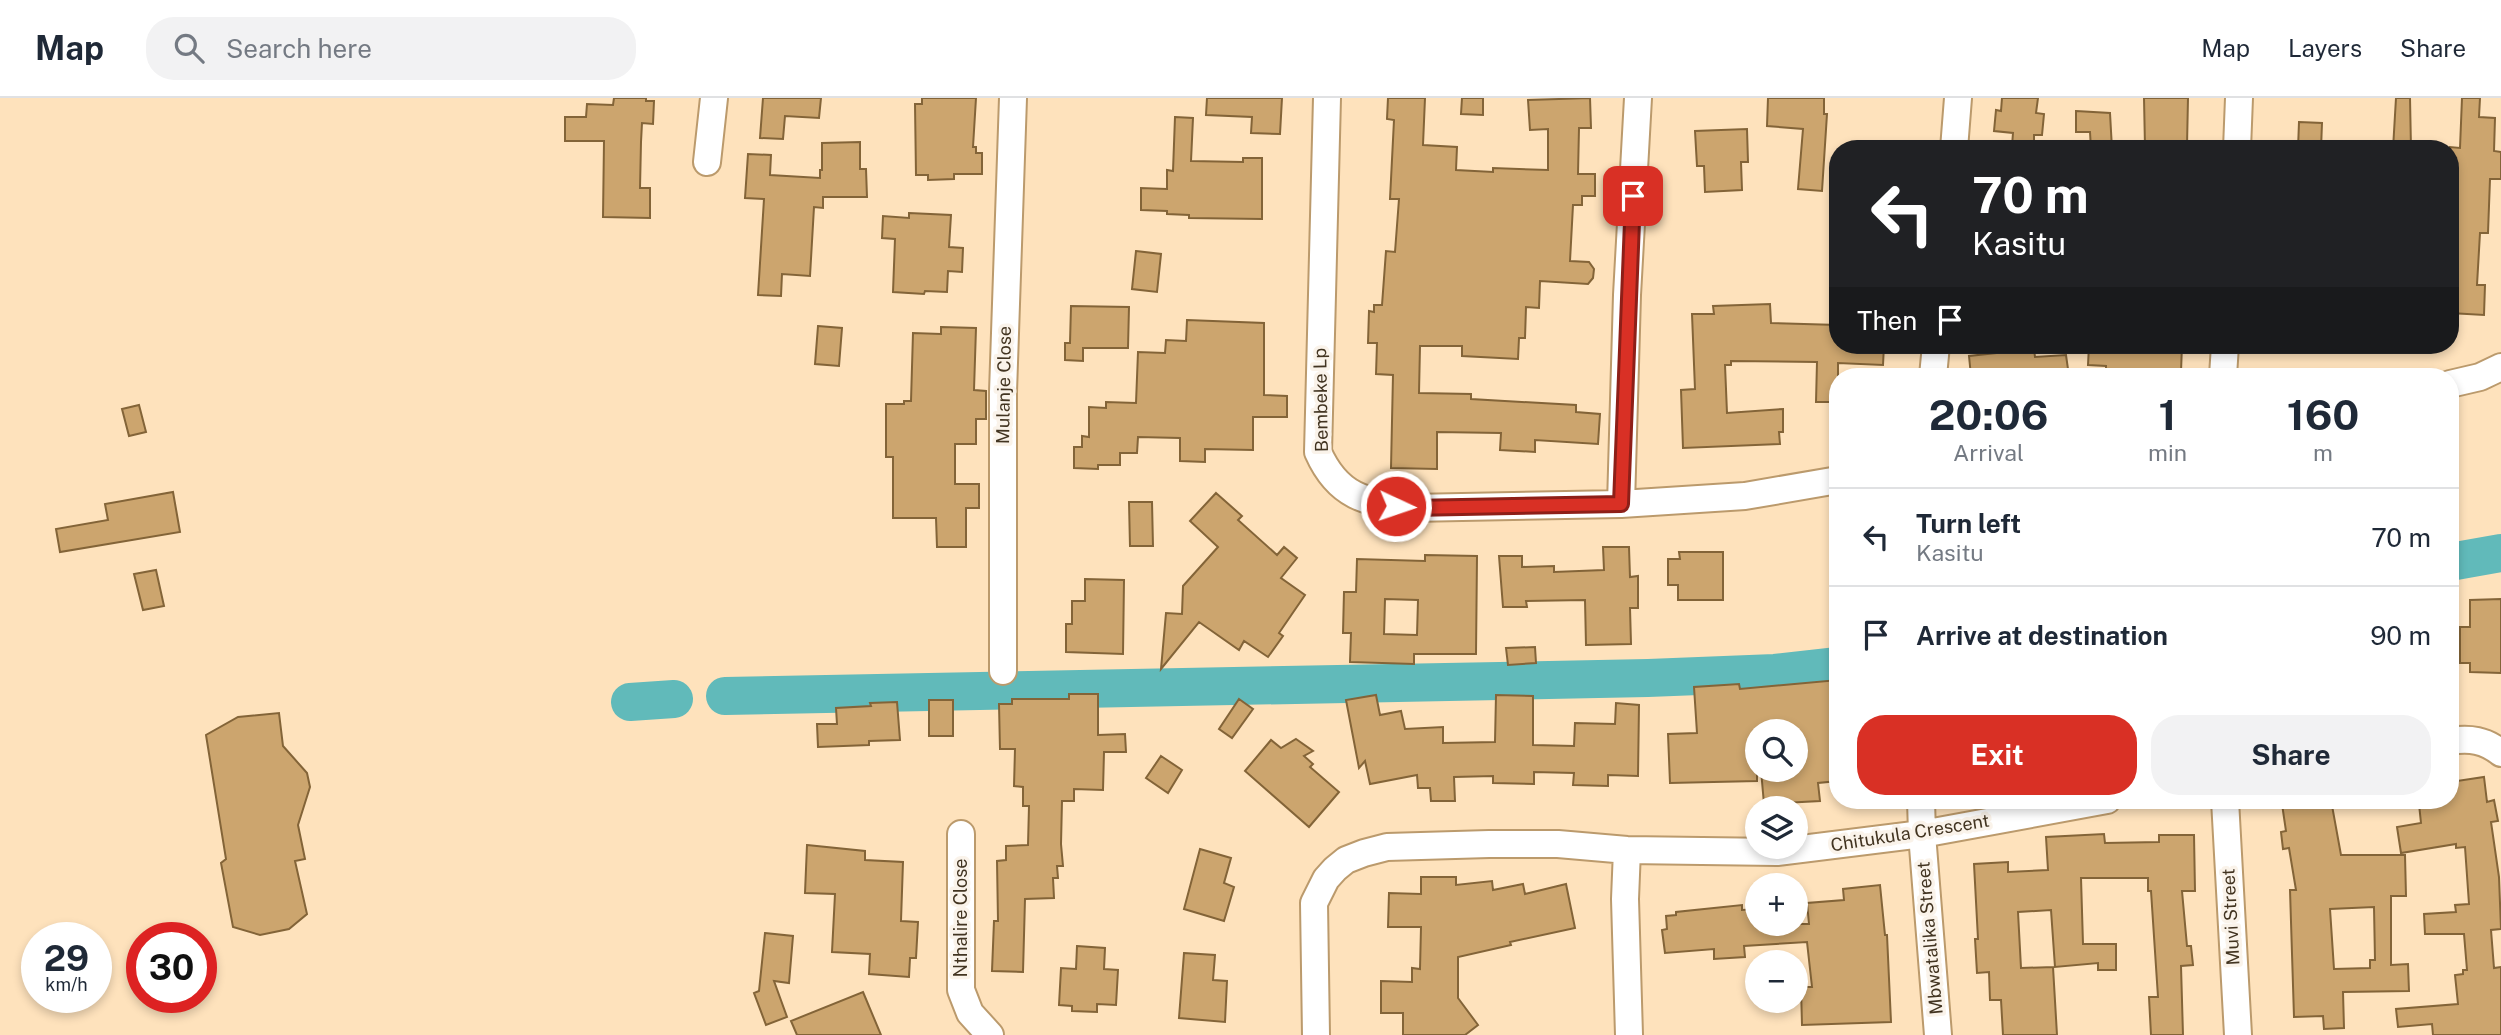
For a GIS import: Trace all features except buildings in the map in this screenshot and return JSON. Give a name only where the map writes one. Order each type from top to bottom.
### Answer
[{"type":"street","points":[[707,162],[714,98]]},
{"type":"street","name":"Mulanje Close","points":[[1003,671],[1003,392],[1013,98]]},
{"type":"street","name":"Bembeke Lp","points":[[1327,98],[1318,452],[1326,470],[1341,487],[1356,497],[1380,504],[1411,508],[1621,504],[1745,496],[1829,482]]},
{"type":"street","points":[[1621,504],[1627,295],[1638,98]]},
{"type":"street","points":[[1955,140],[1958,98]]},
{"type":"street","points":[[2237,140],[2239,98]]},
{"type":"street","points":[[2459,382],[2480,377],[2501,367]]},
{"type":"street","points":[[2459,739],[2467,738],[2483,742],[2501,753]]},
{"type":"street","name":"Mbwatalika Street","points":[[1921,809],[1938,1035]]},
{"type":"street","name":"Chitukula Crescent","points":[[1316,1035],[1314,904],[1326,879],[1346,860],[1387,847],[1558,844],[1627,850],[1777,852],[1922,834],[2058,809]]},
{"type":"street","name":"Muvi Street","points":[[2225,809],[2238,1035]]},
{"type":"street","name":"Nthalire Close","points":[[961,834],[961,990],[970,1013],[990,1035]]},
{"type":"street","points":[[1627,850],[1629,1035]]},
{"type":"waterway","points":[[2459,560],[2501,553]]},
{"type":"waterway","points":[[725,696],[1648,678],[1775,673],[1829,667]]},
{"type":"waterway","points":[[630,702],[674,699]]},
{"type":"route","points":[[1396,506],[1411,508],[1621,504],[1627,295],[1633,196]]}]
